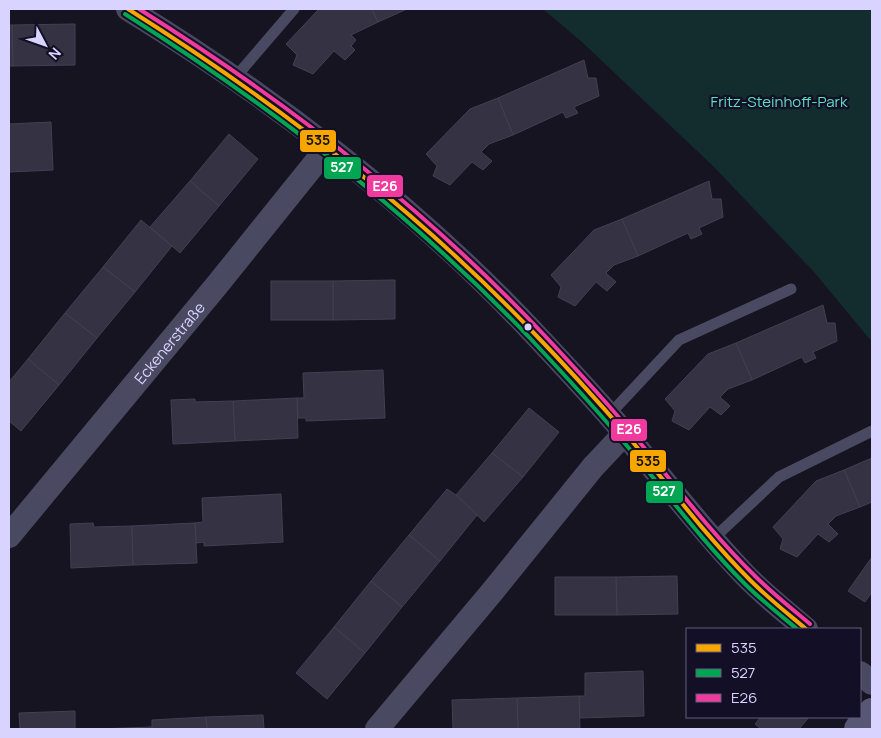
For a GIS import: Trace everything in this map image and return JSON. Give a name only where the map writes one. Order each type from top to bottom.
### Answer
[{"type":"main road","points":[[858,729],[872,712]]},
{"type":"street","points":[[128,9],[187,45],[328,147],[426,229],[474,273],[528,327],[609,415],[744,574],[805,628]]},
{"type":"street","name":"Eckenerstraße","points":[[9,536],[328,147]]},
{"type":"street","points":[[377,729],[492,592],[593,467],[625,434]]},
{"type":"street","points":[[861,674],[872,683]]},
{"type":"lane","points":[[234,79],[294,9]]},
{"type":"lane","points":[[609,415],[679,340],[791,289]]},
{"type":"lane","points":[[714,539],[779,477],[872,431]]},
{"type":"green space","name":"Fritz-Steinhoff-Park","points":[[543,9],[872,9],[872,342],[814,272],[714,167],[583,43]]},
{"type":"building","points":[[319,9],[372,9],[378,22],[351,35],[356,40],[351,46],[355,50],[345,60],[334,51],[313,74],[293,65],[297,55],[286,44]]},
{"type":"building","points":[[372,9],[407,9],[378,22]]},
{"type":"building","points":[[75,24],[75,65],[13,66],[12,25]]},
{"type":"building","points":[[9,25],[12,25],[13,66],[9,66]]},
{"type":"building","points":[[584,60],[588,78],[596,78],[599,96],[574,107],[578,113],[566,118],[563,112],[513,135],[498,98]]},
{"type":"building","points":[[498,98],[513,135],[489,144],[481,152],[492,161],[483,170],[472,162],[450,185],[433,176],[437,166],[426,154],[470,109]]},
{"type":"building","points":[[51,122],[53,170],[9,172],[9,124]]},
{"type":"building","points":[[229,134],[258,159],[219,206],[190,181]]},
{"type":"building","points":[[190,181],[219,206],[180,253],[150,227]]},
{"type":"building","points":[[709,181],[712,199],[721,199],[723,217],[699,228],[702,234],[691,239],[688,233],[638,256],[622,219]]},
{"type":"building","points":[[622,219],[638,256],[614,265],[606,273],[616,282],[607,291],[596,282],[575,306],[558,297],[561,287],[551,275],[594,230]]},
{"type":"building","points":[[141,220],[172,246],[135,292],[103,267]]},
{"type":"building","points":[[103,267],[135,292],[97,338],[65,313]]},
{"type":"building","points":[[395,280],[395,319],[333,320],[333,281]]},
{"type":"building","points":[[271,281],[333,281],[333,320],[271,320]]},
{"type":"building","points":[[823,305],[827,323],[835,323],[837,341],[813,352],[816,358],[805,363],[802,357],[752,380],[736,343]]},
{"type":"building","points":[[65,313],[97,338],[59,385],[28,359]]},
{"type":"building","points":[[736,343],[752,380],[728,389],[720,397],[730,406],[721,415],[710,407],[689,430],[672,421],[675,411],[665,399],[708,354]]},
{"type":"building","points":[[28,359],[59,385],[21,431],[9,421],[9,382]]},
{"type":"building","points":[[383,370],[385,418],[306,421],[306,418],[298,418],[297,398],[304,398],[303,373]]},
{"type":"building","points":[[297,398],[298,438],[235,441],[233,401]]},
{"type":"building","points":[[195,399],[195,402],[233,401],[235,441],[173,444],[171,400]]},
{"type":"building","points":[[529,408],[559,432],[523,477],[492,453]]},
{"type":"building","points":[[492,453],[523,477],[484,522],[456,495]]},
{"type":"building","points":[[872,458],[872,502],[860,507],[844,470]]},
{"type":"building","points":[[844,470],[860,507],[836,516],[828,524],[838,534],[829,542],[818,534],[797,557],[780,549],[783,539],[773,527],[816,481]]},
{"type":"building","points":[[447,489],[477,515],[440,561],[409,535]]},
{"type":"building","points":[[281,494],[283,542],[204,546],[204,542],[196,543],[195,523],[203,522],[202,498]]},
{"type":"building","points":[[93,523],[94,527],[132,526],[133,565],[71,568],[70,524]]},
{"type":"building","points":[[195,523],[197,563],[133,565],[132,526]]},
{"type":"building","points":[[409,535],[440,561],[402,607],[371,581]]},
{"type":"building","points":[[872,557],[872,592],[865,602],[848,591]]},
{"type":"building","points":[[677,576],[678,614],[617,615],[616,577]]},
{"type":"building","points":[[555,577],[616,577],[617,615],[555,615]]},
{"type":"building","points":[[371,581],[402,607],[365,653],[334,627]]},
{"type":"building","points":[[334,627],[365,653],[327,699],[296,673]]},
{"type":"building","points":[[643,671],[644,716],[580,718],[579,696],[585,696],[585,673]]},
{"type":"building","points":[[579,696],[580,729],[518,729],[517,698]]},
{"type":"building","points":[[517,698],[518,729],[453,729],[452,700]]},
{"type":"building","points":[[75,711],[75,729],[20,729],[19,713]]},
{"type":"building","points":[[263,715],[264,729],[207,729],[206,717]]},
{"type":"building","points":[[206,717],[207,729],[152,729],[152,720]]},
{"type":"building","points":[[760,718],[808,718],[799,729],[761,729],[755,724]]},
{"type":"building","points":[[152,727],[152,729],[99,729]]},
{"type":"transit line","name":"535","points":[[128,9],[236,80],[288,118],[389,197],[437,239],[484,283],[579,381],[627,435],[733,563],[805,628]]},
{"type":"transit line","name":"E26","points":[[139,9],[249,81],[302,120],[404,201],[453,245],[500,290],[590,384],[738,559],[810,624]]},
{"type":"transit line","name":"527","points":[[125,14],[233,85],[285,123],[336,162],[434,245],[527,335],[575,387],[611,427],[728,567],[757,596],[796,628]]}]
